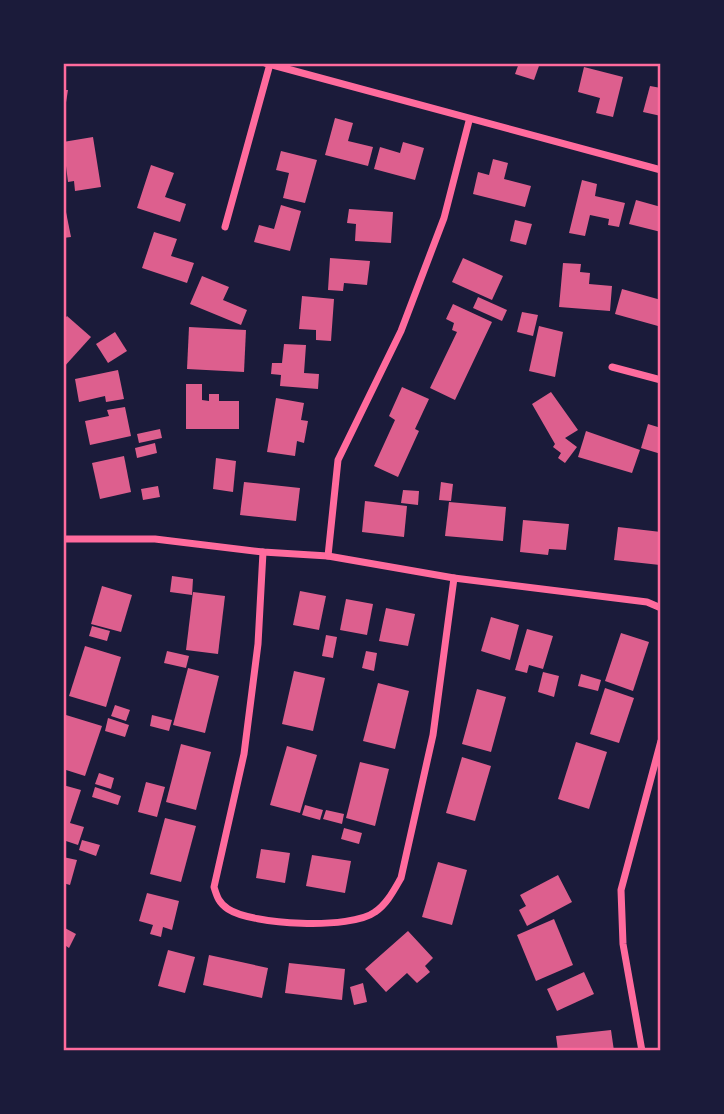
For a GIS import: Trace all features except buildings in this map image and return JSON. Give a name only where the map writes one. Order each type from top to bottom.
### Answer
[{"type":"street","points":[[225,227],[267,64],[469,121],[661,170]]},
{"type":"street","points":[[328,556],[338,460],[406,318],[444,218],[469,121]]},
{"type":"street","points":[[612,367],[661,380]]},
{"type":"street","points":[[63,539],[155,539],[263,552],[328,556],[454,578],[647,602],[661,608]]},
{"type":"street","points":[[263,552],[258,644],[244,754],[214,887],[219,902],[230,911],[279,921],[323,925],[363,918],[374,913],[391,896],[401,878],[433,735],[454,578]]},
{"type":"street","points":[[642,1051],[623,944],[621,890],[661,741]]}]
